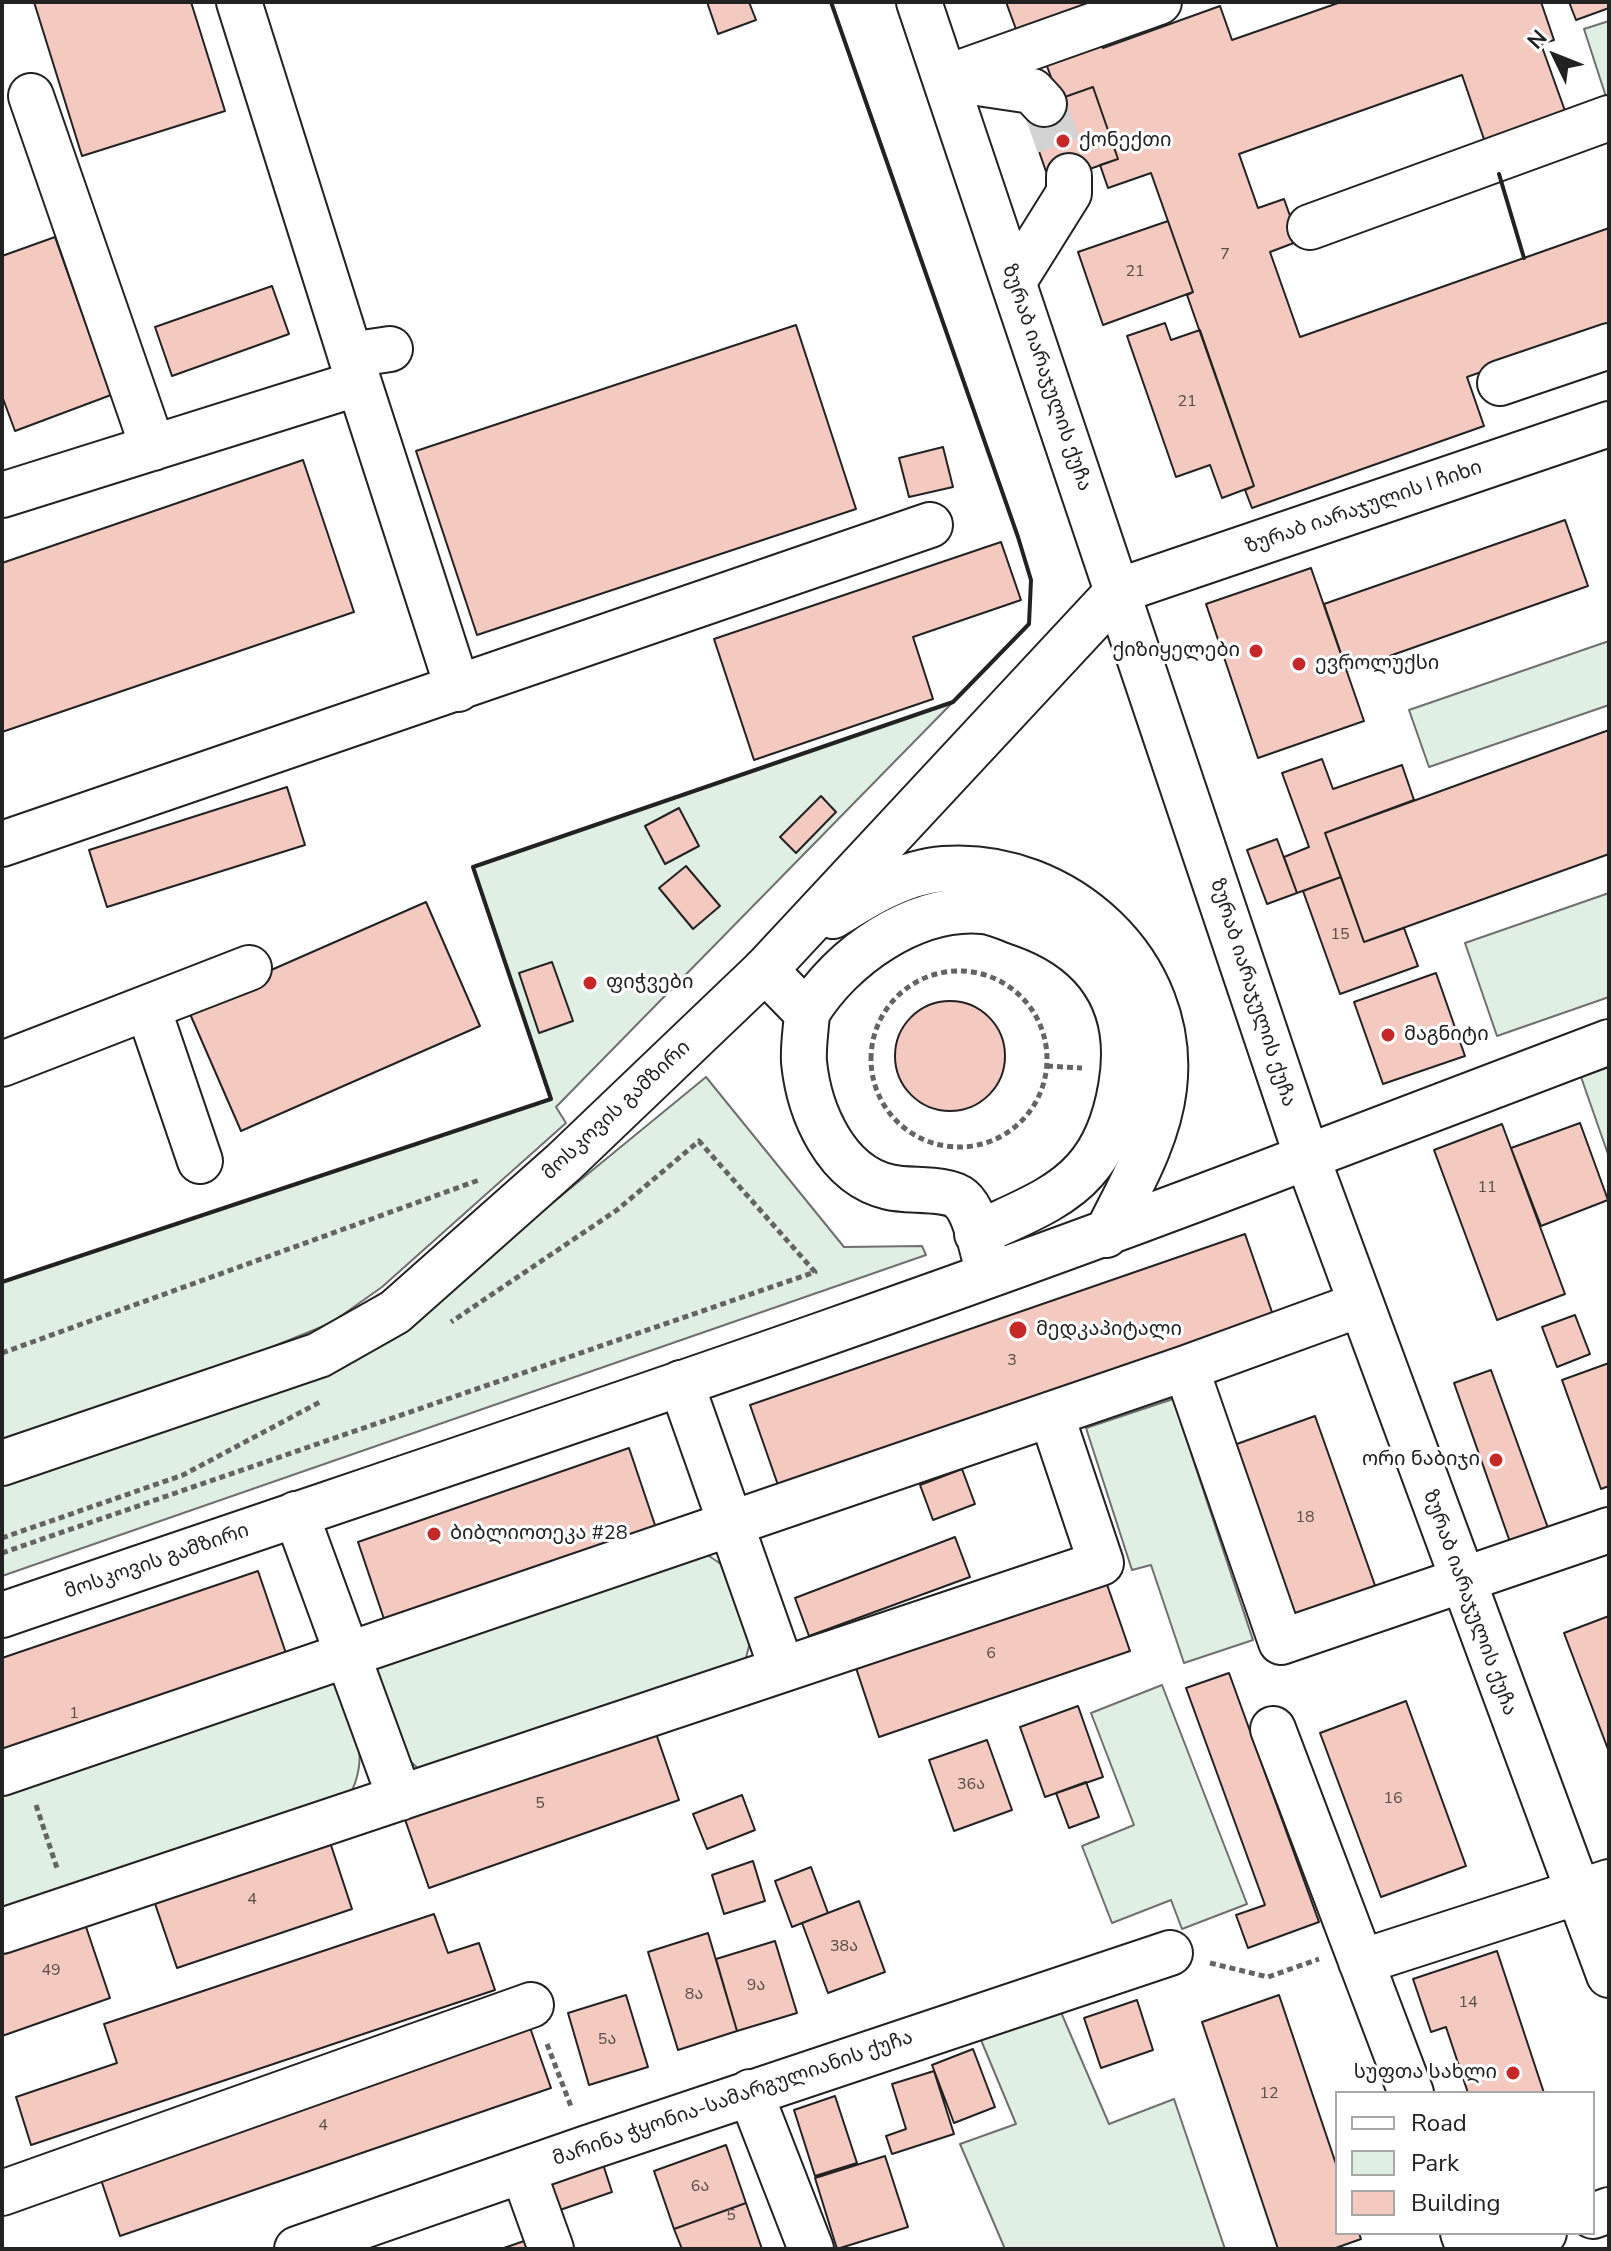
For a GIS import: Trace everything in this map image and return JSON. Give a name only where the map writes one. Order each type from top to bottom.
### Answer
[{"type":"main road","points":[[239,2],[366,363],[458,689]]},
{"type":"main road","name":"ზურაბ იარაჯულის ქუჩა","points":[[919,2],[1307,1157],[1462,1581],[1593,1888],[1609,1975]]},
{"type":"main road","points":[[945,78],[1159,2]]},
{"type":"main road","points":[[945,78],[1032,91],[1044,104]]},
{"type":"main road","points":[[31,96],[153,448]]},
{"type":"main road","points":[[1310,227],[1609,118]]},
{"type":"main road","points":[[1014,281],[1069,193],[1069,176]]},
{"type":"main road","points":[[1500,383],[1609,346]]},
{"type":"main road","points":[[2,495],[153,448],[366,363]]},
{"type":"main road","name":"ზურაბ იარაჯულის I ჩიხი","points":[[1118,591],[1599,438]]},
{"type":"main road","points":[[2,844],[930,525]]},
{"type":"main road","name":"მოსკოვის გამზირი","points":[[2,1463],[319,1355],[395,1312],[563,1163],[779,955],[1118,591]]},
{"type":"main road","points":[[807,1013],[779,955],[867,895],[899,880],[941,869],[976,869],[1034,882],[1093,916],[1119,940],[1138,968],[1162,1030],[1165,1061],[1164,1088],[1155,1128],[1106,1235]]},
{"type":"main road","points":[[977,1234],[1057,1194],[1085,1170],[1103,1144],[1118,1106],[1126,1058],[1121,1019],[1108,985],[1069,945],[984,910],[935,915],[897,931],[852,961],[823,987],[807,1013],[804,1061],[814,1106],[835,1150],[862,1176],[887,1187],[945,1192],[960,1197],[968,1206],[977,1234],[991,1275]]},
{"type":"main road","points":[[2,1064],[249,968]]},
{"type":"main road","points":[[148,1008],[200,1161]]},
{"type":"main road","name":"მოსკოვის გამზირი","points":[[2,1615],[1106,1235],[1609,1042]]},
{"type":"main road","points":[[12,1769],[1186,1368],[1359,1305]]},
{"type":"main road","points":[[1186,1368],[1281,1642],[1609,1530]]},
{"type":"main road","points":[[681,1383],[782,1669]]},
{"type":"main road","points":[[2,1931],[1101,1563],[1051,1414]]},
{"type":"main road","points":[[296,1514],[400,1798]]},
{"type":"main road","points":[[1273,1729],[1410,2091]]},
{"type":"main road","points":[[1358,1954],[1593,1888]]},
{"type":"main road","name":"მარინა ჭყონია-სამარგულიანის ქუჩა","points":[[297,2249],[387,2234],[523,2171],[587,2148],[1170,1953]]},
{"type":"main road","points":[[2,2193],[531,2005]]},
{"type":"main road","points":[[750,2092],[811,2249]]},
{"type":"main road","points":[[523,2171],[551,2249]]},
{"type":"main road","points":[[1499,2249],[1538,2235]]},
{"type":"path","points":[[959,971],[987,976],[1013,990],[1032,1011],[1044,1037],[1047,1066],[1039,1095],[1024,1119],[1001,1137],[973,1147],[944,1146],[917,1137],[894,1119],[878,1095],[871,1067],[873,1038],[885,1011],[904,990],[930,976],[959,971]]},
{"type":"path","points":[[2,1553],[815,1272],[699,1141]]},
{"type":"path","points":[[2,1353],[491,1176]]},
{"type":"path","points":[[12,1769],[70,1908]]},
{"type":"path","points":[[1170,1953],[1268,1977],[1358,1954]]},
{"type":"path","points":[[531,2005],[587,2148]]},
{"type":"green space","points":[[1609,21],[1609,106],[1584,29]]},
{"type":"green space","points":[[1609,641],[1609,705],[1429,767],[1409,710]]},
{"type":"green space","points":[[953,702],[556,1107],[566,1123],[382,1287],[331,1323],[218,1369],[2,1443],[2,1282],[550,1099],[473,867]]},
{"type":"green space","points":[[1609,893],[1609,997],[1497,1036],[1465,943]]},
{"type":"green space","points":[[1609,1067],[1609,1157],[1581,1077]]},
{"type":"green space","points":[[706,1077],[844,1247],[922,1246],[926,1255],[2,1576],[2,1476],[400,1328]]},
{"type":"green space","points":[[1173,1399],[1253,1640],[1184,1663],[1151,1565],[1132,1570],[1086,1428]]},
{"type":"green space","points":[[690,1552],[709,1556],[730,1570],[753,1632],[745,1661],[429,1774],[417,1768],[397,1743],[383,1709],[378,1663]]},
{"type":"green space","points":[[335,1680],[354,1727],[360,1755],[359,1770],[346,1802],[2,1918],[2,1783]]},
{"type":"green space","points":[[1162,1685],[1247,1904],[1182,1929],[1171,1900],[1112,1923],[1082,1846],[1134,1825],[1091,1713]]},
{"type":"green space","points":[[1060,2010],[1109,2124],[1174,2099],[1225,2249],[1005,2249],[960,2144],[1016,2124],[981,2040]]},
{"type":"building","points":[[34,2],[191,2],[225,111],[82,156]]},
{"type":"building","points":[[707,2],[749,2],[756,20],[718,34]]},
{"type":"building","points":[[1006,2],[1102,2],[1017,32]]},
{"type":"building","points":[[1341,2],[1541,2],[1554,40],[1541,44],[1569,122],[1488,151],[1462,75],[1239,154],[1258,208],[1284,199],[1299,241],[1270,252],[1300,337],[1609,228],[1609,327],[1467,377],[1484,426],[1252,508],[1245,490],[1254,486],[1187,295],[1193,292],[1151,173],[1108,188],[1100,165],[1118,159],[1093,87],[1059,99],[1044,58],[1099,38],[1103,48],[1220,6],[1232,40]]},
{"type":"building","points":[[1569,2],[1609,2],[1609,8],[1576,20]]},
{"type":"building","points":[[1093,87],[1118,159],[1050,183],[1025,111]]},
{"type":"building","points":[[1168,221],[1193,292],[1103,325],[1078,252]]},
{"type":"building","points":[[55,237],[111,395],[15,431],[2,396],[2,256]]},
{"type":"building","points":[[272,286],[289,334],[172,376],[155,327]]},
{"type":"building","points":[[1165,323],[1171,340],[1200,330],[1254,486],[1222,498],[1210,465],[1176,477],[1127,336]]},
{"type":"building","points":[[796,325],[856,509],[477,635],[416,451]]},
{"type":"building","points":[[943,447],[953,487],[909,497],[899,458]]},
{"type":"building","points":[[303,460],[354,612],[2,732],[2,563]]},
{"type":"building","points":[[1565,520],[1588,586],[1347,671],[1324,604]]},
{"type":"building","points":[[1001,542],[1021,600],[913,637],[933,699],[754,760],[714,639]]},
{"type":"building","points":[[1311,568],[1364,721],[1258,758],[1206,604]]},
{"type":"building","points":[[1609,730],[1609,854],[1364,942],[1325,833]]},
{"type":"building","points":[[1322,759],[1333,789],[1402,765],[1414,800],[1325,833],[1341,877],[1297,893],[1284,857],[1309,847],[1282,773]]},
{"type":"building","points":[[287,787],[305,845],[107,907],[89,850]]},
{"type":"building","points":[[821,796],[836,812],[796,853],[780,837]]},
{"type":"building","points":[[679,808],[699,846],[665,864],[645,826]]},
{"type":"building","points":[[1277,839],[1297,893],[1267,904],[1247,850]]},
{"type":"building","points":[[686,866],[720,906],[693,929],[659,888]]},
{"type":"building","points":[[1341,877],[1364,942],[1404,928],[1418,966],[1340,994],[1303,891]]},
{"type":"building","points":[[426,902],[480,1026],[241,1131],[187,1007]]},
{"type":"building","points":[[552,962],[573,1021],[539,1033],[519,973]]},
{"type":"building","points":[[1436,973],[1465,1056],[1383,1084],[1354,1002]]},
{"type":"building","points":[[950,1001],[971,1005],[989,1017],[1001,1035],[1005,1056],[1001,1077],[989,1095],[971,1107],[950,1111],[929,1107],[911,1095],[899,1077],[895,1056],[899,1035],[911,1017],[929,1005]]},
{"type":"building","points":[[1580,1123],[1608,1200],[1541,1226],[1511,1148]]},
{"type":"building","points":[[1502,1124],[1565,1294],[1497,1320],[1434,1150]]},
{"type":"building","points":[[1245,1234],[1274,1318],[779,1488],[750,1405]]},
{"type":"building","points":[[1575,1315],[1590,1354],[1557,1367],[1542,1327]]},
{"type":"building","points":[[1609,1363],[1609,1486],[1601,1489],[1562,1380]]},
{"type":"building","points":[[1491,1370],[1548,1528],[1510,1542],[1454,1383]]},
{"type":"building","points":[[1315,1416],[1377,1591],[1296,1620],[1234,1445]]},
{"type":"building","points":[[629,1448],[656,1528],[385,1622],[358,1542]]},
{"type":"building","points":[[962,1469],[975,1504],[933,1520],[920,1485]]},
{"type":"building","points":[[955,1537],[970,1577],[809,1636],[795,1598]]},
{"type":"building","points":[[1102,1570],[1130,1651],[879,1737],[852,1656]]},
{"type":"building","points":[[258,1571],[290,1665],[2,1763],[2,1658]]},
{"type":"building","points":[[1609,1616],[1609,1752],[1564,1633]]},
{"type":"building","points":[[1229,1673],[1319,1922],[1248,1948],[1236,1915],[1265,1905],[1186,1688]]},
{"type":"building","points":[[1406,1701],[1466,1866],[1381,1897],[1320,1733]]},
{"type":"building","points":[[1078,1706],[1103,1777],[1045,1797],[1020,1727]]},
{"type":"building","points":[[651,1719],[679,1800],[429,1888],[401,1808]]},
{"type":"building","points":[[987,1740],[1012,1810],[954,1831],[929,1760]]},
{"type":"building","points":[[1086,1782],[1099,1817],[1069,1828],[1056,1793]]},
{"type":"building","points":[[742,1795],[755,1830],[707,1849],[693,1814]]},
{"type":"building","points":[[327,1833],[352,1909],[177,1968],[151,1892]]},
{"type":"building","points":[[753,1861],[765,1901],[724,1914],[712,1875]]},
{"type":"building","points":[[811,1867],[828,1913],[792,1927],[775,1881]]},
{"type":"building","points":[[859,1901],[885,1972],[828,1993],[802,1923]]},
{"type":"building","points":[[434,1914],[448,1953],[479,1943],[495,1990],[31,2145],[16,2097],[117,2063],[104,2024]]},
{"type":"building","points":[[82,1915],[110,1998],[2,2036],[2,1943]]},
{"type":"building","points":[[708,1933],[737,2031],[678,2050],[648,1952]]},
{"type":"building","points":[[775,1941],[797,2013],[737,2031],[716,1959]]},
{"type":"building","points":[[1497,1951],[1543,2091],[1467,2091],[1446,2027],[1431,2032],[1413,1979]]},
{"type":"building","points":[[626,1995],[648,2067],[589,2085],[568,2013]]},
{"type":"building","points":[[1279,1995],[1335,2161],[1335,2235],[1360,2235],[1361,2239],[1333,2249],[1278,2249],[1202,2022]]},
{"type":"building","points":[[1137,2000],[1153,2050],[1101,2068],[1084,2018]]},
{"type":"building","points":[[526,2016],[551,2088],[120,2236],[96,2165]]},
{"type":"building","points":[[973,2049],[995,2107],[954,2123],[932,2065]]},
{"type":"building","points":[[934,2071],[954,2134],[892,2154],[886,2136],[906,2129],[892,2084]]},
{"type":"building","points":[[835,2096],[857,2163],[815,2176],[794,2110]]},
{"type":"building","points":[[726,2145],[746,2203],[674,2229],[654,2171]]},
{"type":"building","points":[[885,2156],[908,2227],[837,2249],[815,2178]]},
{"type":"building","points":[[602,2161],[612,2192],[560,2210],[549,2179]]},
{"type":"building","points":[[746,2203],[762,2249],[682,2249],[674,2229]]},
{"type":"building","points":[[527,2240],[530,2249],[501,2249]]},
{"type":"tunnel","points":[[1044,104],[1069,176]]},
{"type":"wall","points":[[2,1282],[551,1099],[473,867],[953,702],[1029,624],[1031,580],[1018,537],[831,2]]},
{"type":"wall","points":[[1499,174],[1524,258]]},
{"type":"place","name":"ქონექთი","points":[[1063,141]]},
{"type":"place","name":"ქიზიყელები","points":[[1256,651]]},
{"type":"place","name":"ევროლუქსი","points":[[1299,664]]},
{"type":"place","name":"ფიჭვები","points":[[590,983]]},
{"type":"place","name":"მაგნიტი","points":[[1388,1035]]},
{"type":"place","name":"მედკაპიტალი","points":[[1018,1330]]},
{"type":"place","name":"ორი ნაბიჯი","points":[[1496,1460]]},
{"type":"place","name":"ბიბლიოთეკა #28","points":[[434,1534]]},
{"type":"place","name":"სუფთა სახლი","points":[[1513,2073]]}]
